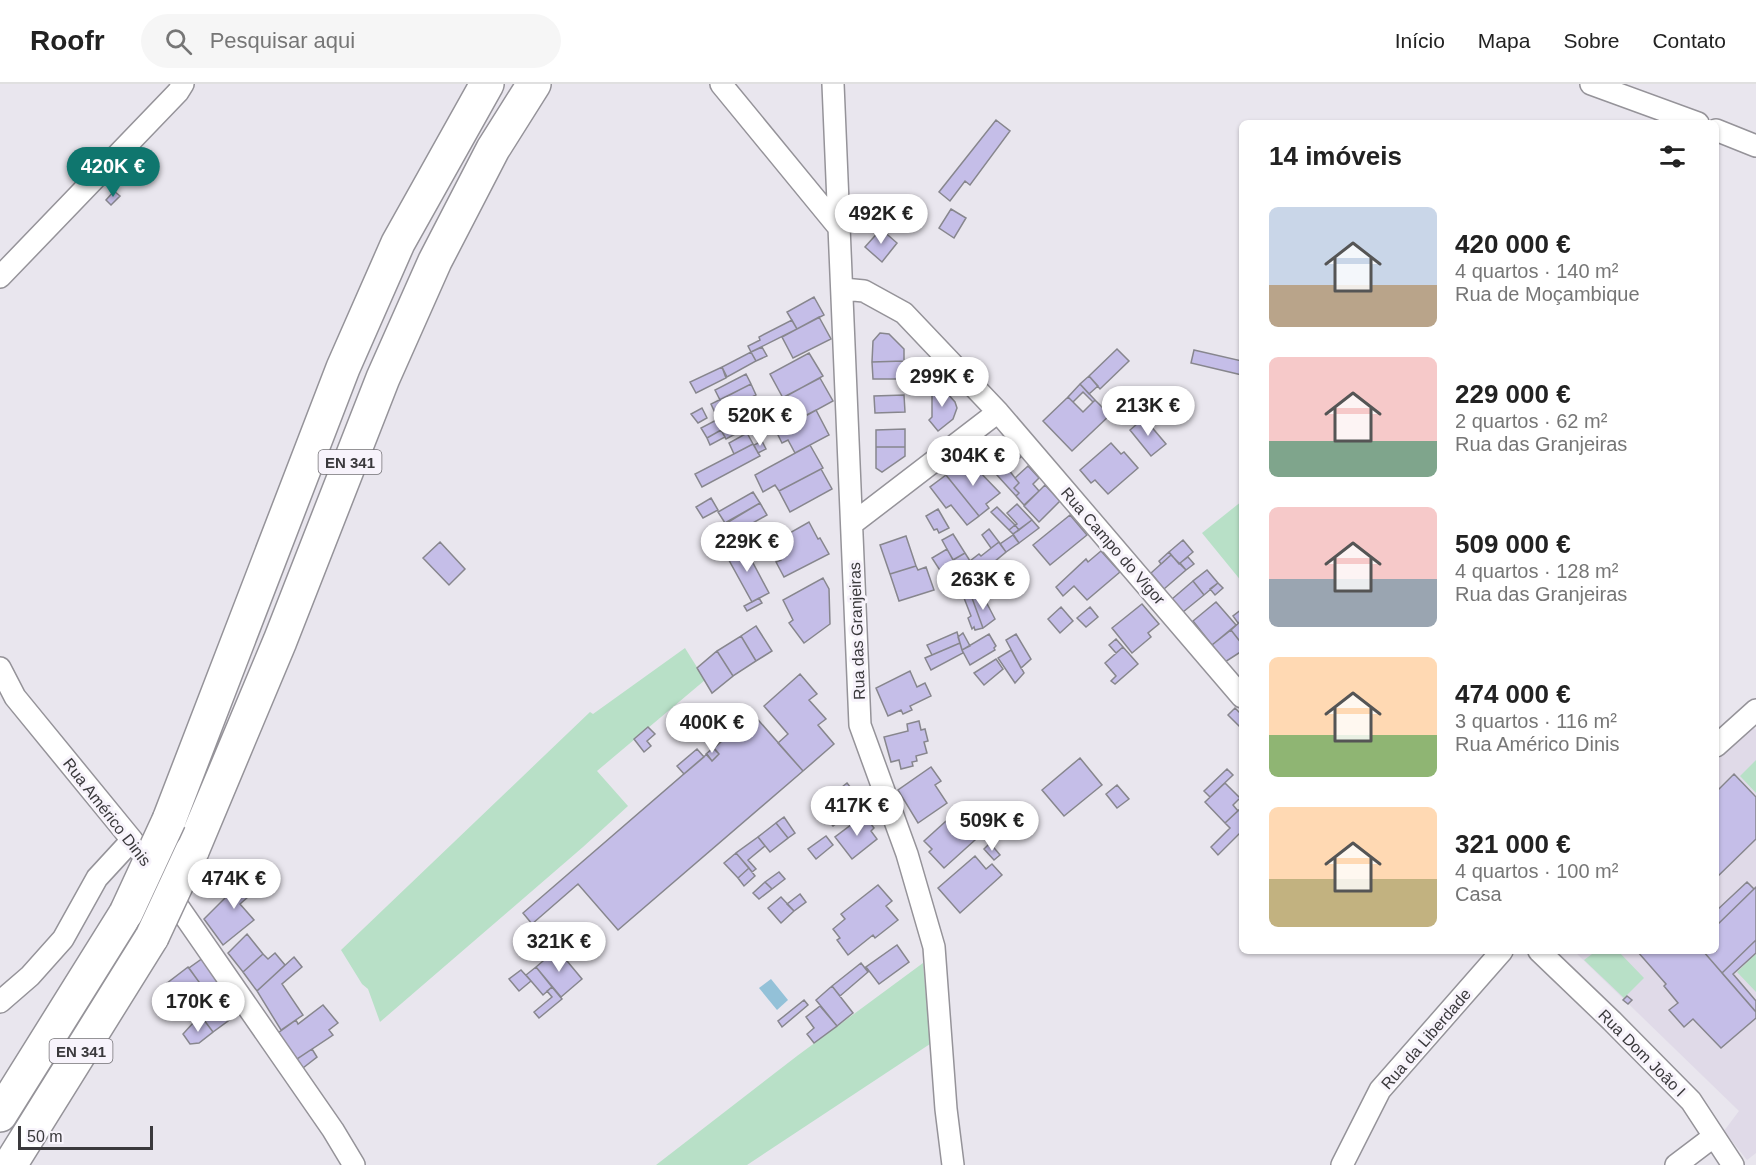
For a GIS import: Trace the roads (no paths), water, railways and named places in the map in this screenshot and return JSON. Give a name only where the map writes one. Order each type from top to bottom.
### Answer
[{"type":"highway","name":"EN 341","points":[[0,1115],[126,913],[169,820],[343,368],[398,243],[487,84]]},
{"type":"highway","name":"EN 341","points":[[10,1165],[152,938],[192,851],[280,641],[383,378],[435,261],[494,149],[534,84]]},
{"type":"street","points":[[0,277],[178,92],[183,84]]},
{"type":"street","points":[[721,84],[840,229]]},
{"type":"street","name":"Rua das Granjeiras","points":[[833,84],[860,725],[907,854],[934,947],[946,1108],[953,1165]]},
{"type":"street","points":[[1591,84],[1690,120]]},
{"type":"street","points":[[1719,131],[1756,146]]},
{"type":"street","name":"Rua Campo do Vigor","points":[[843,289],[864,291],[904,313],[998,412],[1239,693]]},
{"type":"street","points":[[852,524],[998,412]]},
{"type":"street","name":"Rua Américo Dinis","points":[[0,669],[15,697],[132,840],[333,1131],[354,1165]]},
{"type":"street","points":[[1719,743],[1756,710]]},
{"type":"street","points":[[0,1002],[30,976],[63,939],[97,878],[132,840]]},
{"type":"street","name":"Rua da Liberdade","points":[[1342,1165],[1380,1090],[1499,954]]},
{"type":"street","name":"Rua Dom João I","points":[[1542,954],[1691,1101],[1733,1165]]},
{"type":"street","points":[[1676,1165],[1713,1137]]},
{"type":"water","points":[[771,979],[788,1000],[777,1010],[759,988]]}]
